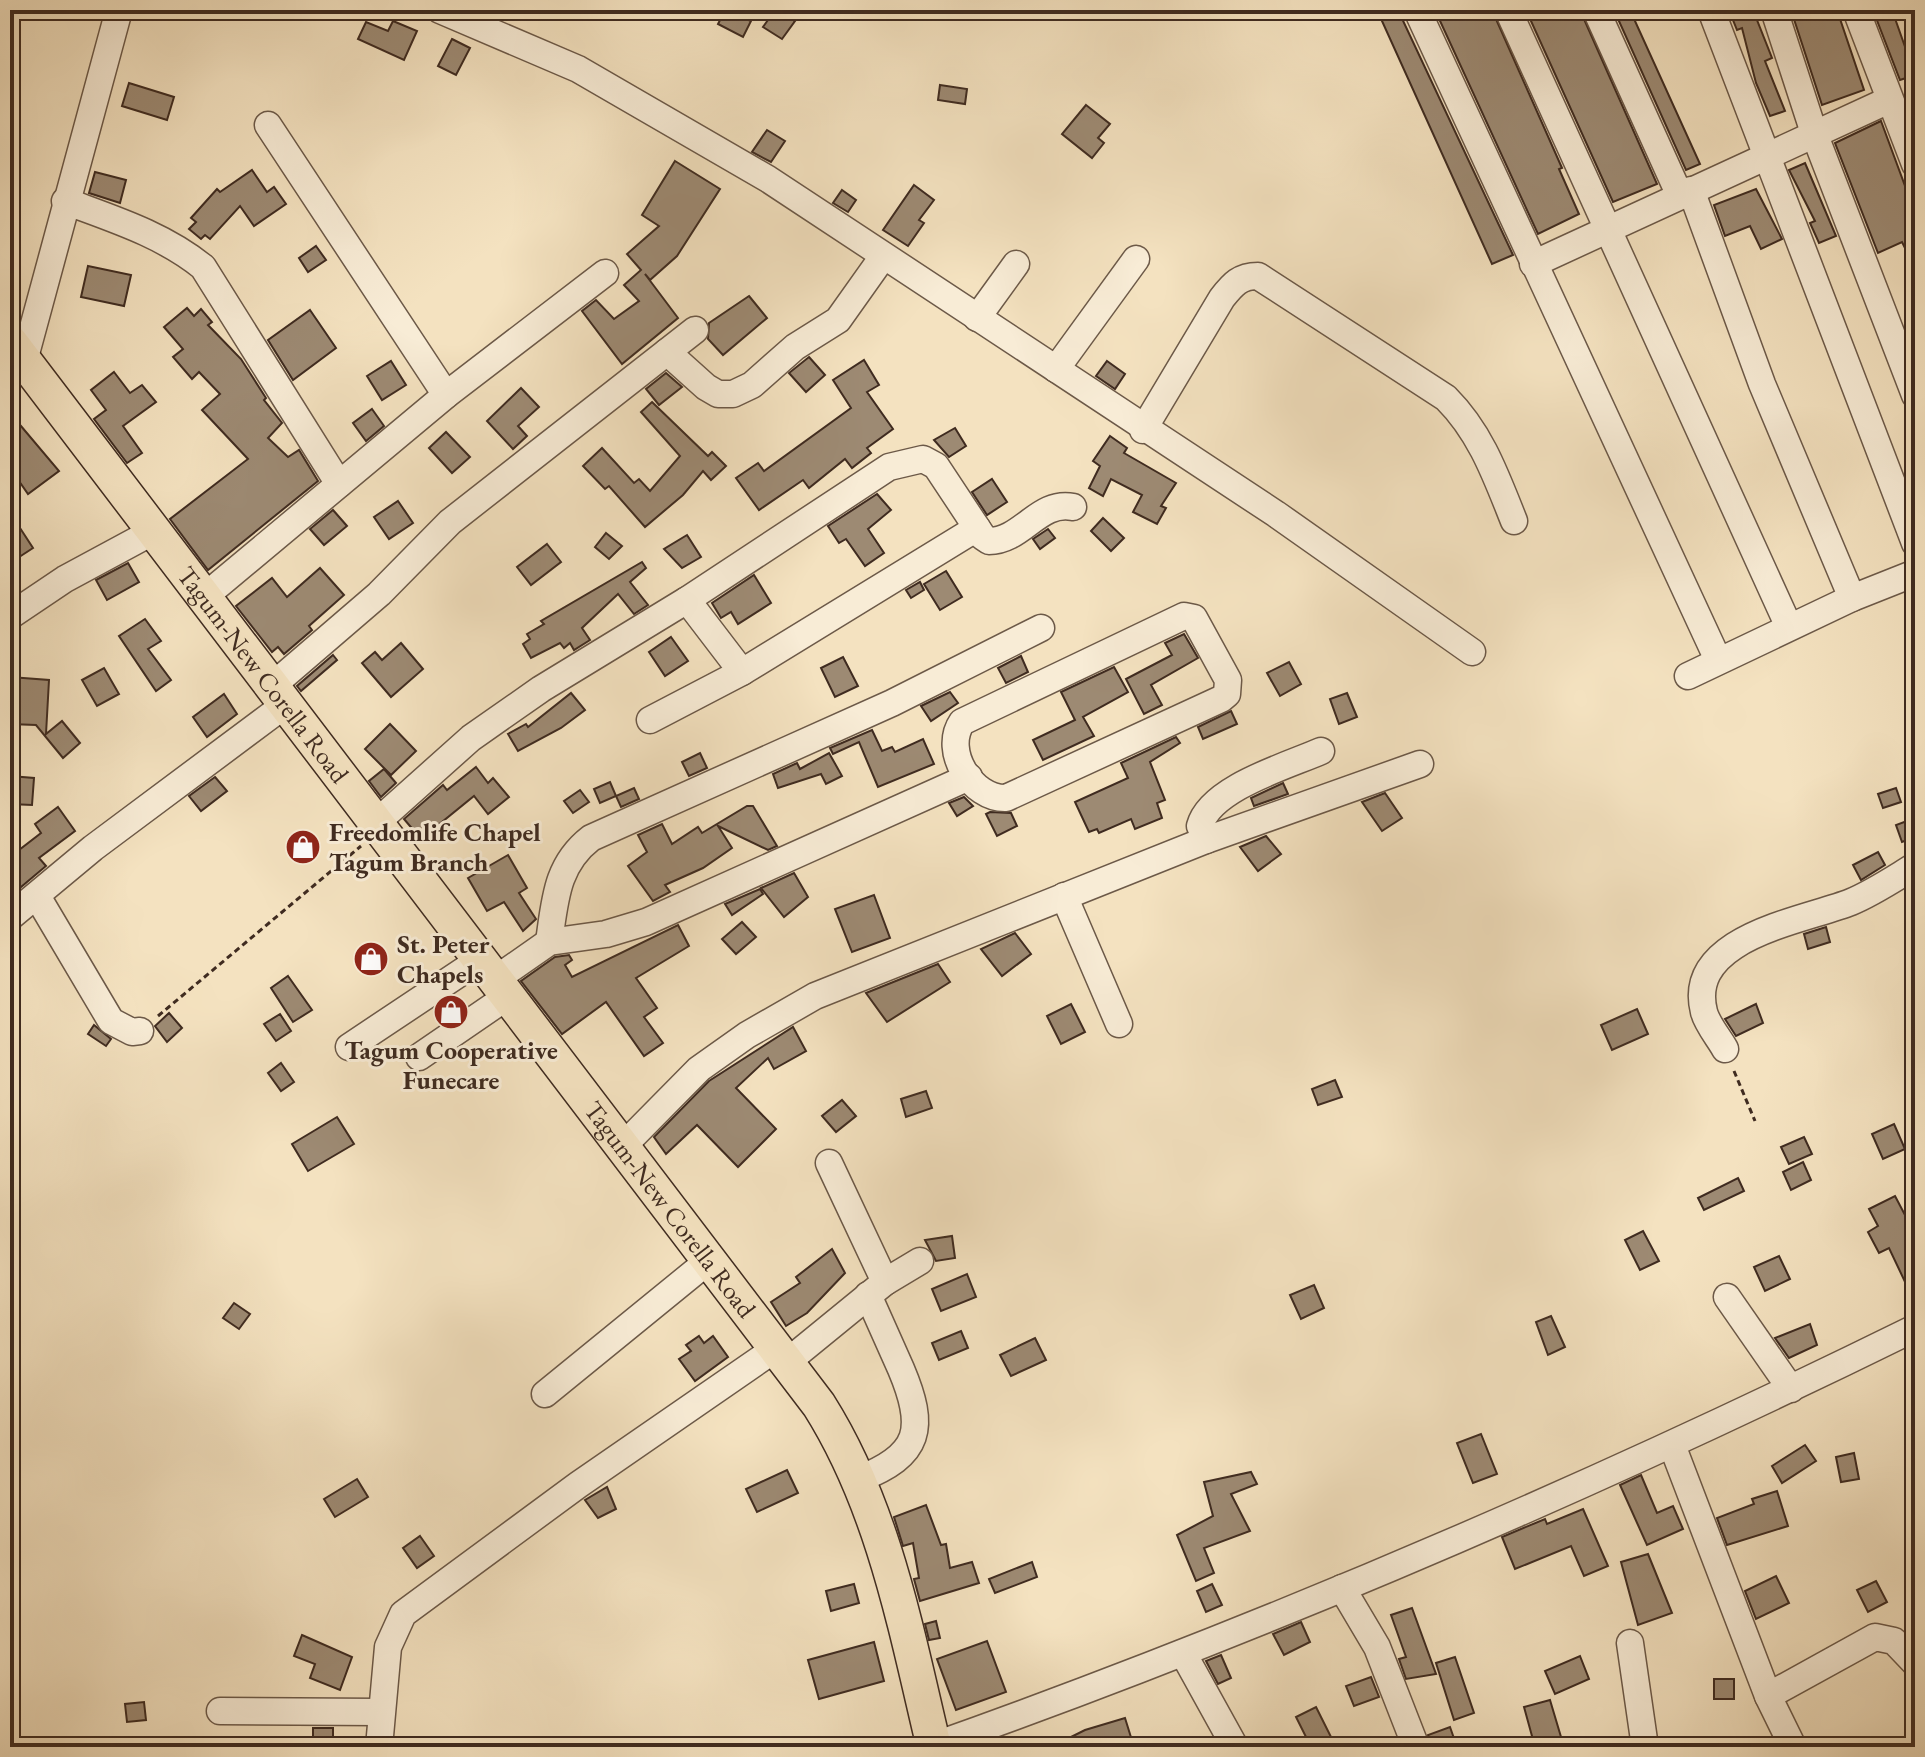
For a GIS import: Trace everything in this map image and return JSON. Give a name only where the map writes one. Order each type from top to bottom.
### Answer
[{"type":"main road","name":"Tagum-New Corella Road","points":[[17,352],[380,825],[834,1429],[859,1479],[890,1573],[934,1747]]},
{"type":"street","points":[[17,352],[65,201],[119,10]]},
{"type":"street","points":[[440,10],[578,69],[768,179],[882,258],[1276,514],[1472,652]]},
{"type":"street","points":[[1417,10],[1718,660]]},
{"type":"street","points":[[1508,10],[1789,627]]},
{"type":"street","points":[[1596,10],[1685,193],[1852,598]]},
{"type":"street","points":[[1711,10],[1915,543]]},
{"type":"street","points":[[1774,10],[1814,133],[1915,395]]},
{"type":"street","points":[[1856,10],[1915,164]]},
{"type":"street","points":[[1533,264],[1889,100]]},
{"type":"street","points":[[268,125],[446,395]]},
{"type":"street","points":[[65,201],[147,232],[181,249],[203,267],[339,484]]},
{"type":"street","points":[[667,352],[706,387],[718,394],[733,394],[752,385],[795,347],[838,320],[882,258]]},
{"type":"street","points":[[1056,369],[1136,259]]},
{"type":"street","points":[[977,318],[1016,264]]},
{"type":"street","points":[[204,597],[446,395],[605,273]]},
{"type":"street","points":[[1143,430],[1222,298],[1236,281],[1246,276],[1258,276],[1446,398],[1467,419],[1487,453],[1514,521]]},
{"type":"street","points":[[10,917],[279,695],[450,522],[695,330]]},
{"type":"street","points":[[380,825],[471,738],[541,689],[687,600],[889,467],[907,460],[923,459],[936,466],[989,541],[1000,541],[1048,509],[1061,504],[1073,507]]},
{"type":"street","points":[[650,720],[742,672],[977,528]]},
{"type":"street","points":[[10,616],[65,579],[154,531]]},
{"type":"street","points":[[1688,676],[1852,598],[1915,573]]},
{"type":"street","points":[[687,600],[742,672]]},
{"type":"street","points":[[1184,616],[1194,618],[1228,680],[1227,694],[1221,699],[1006,798],[985,794],[969,777],[955,754],[955,732],[962,722],[1184,616]]},
{"type":"street","points":[[549,942],[556,893],[564,867],[574,851],[591,838],[892,703],[1041,628]]},
{"type":"street","points":[[1206,840],[1200,826],[1210,805],[1228,792],[1321,751]]},
{"type":"street","points":[[622,1147],[699,1069],[815,996],[1206,840],[1420,764]]},
{"type":"street","points":[[349,1047],[495,978],[549,942],[606,934],[646,922],[969,777]]},
{"type":"street","points":[[1725,1049],[1704,1012],[1705,980],[1720,956],[1743,939],[1853,901],[1915,866]]},
{"type":"street","points":[[37,896],[111,1021],[132,1032],[140,1031]]},
{"type":"street","points":[[1064,896],[1119,1024]]},
{"type":"street","points":[[419,1057],[495,978]]},
{"type":"street","points":[[829,1163],[877,1289],[918,1424],[906,1452],[892,1464],[859,1479]]},
{"type":"street","points":[[379,1747],[388,1647],[403,1614],[578,1485],[781,1355],[920,1261]]},
{"type":"street","points":[[545,1394],[707,1262]]},
{"type":"street","points":[[1727,1297],[1791,1389]]},
{"type":"street","points":[[934,1747],[1183,1653],[1342,1588],[1672,1445],[1915,1328]]},
{"type":"street","points":[[1672,1445],[1768,1696],[1793,1747]]},
{"type":"street","points":[[1342,1588],[1377,1647],[1416,1747]]},
{"type":"street","points":[[1768,1696],[1875,1637],[1894,1641],[1915,1663]]},
{"type":"street","points":[[1630,1643],[1645,1747]]},
{"type":"street","points":[[1183,1653],[1235,1747]]},
{"type":"street","points":[[220,1711],[380,1712]]},
{"type":"path","points":[[140,1031],[380,825]]},
{"type":"path","points":[[1725,1049],[1755,1121]]},
{"type":"building","points":[[725,10],[751,21],[743,37],[718,24]]},
{"type":"building","points":[[775,10],[795,21],[782,39],[763,27]]},
{"type":"building","points":[[1377,10],[1398,10],[1513,255],[1492,264]]},
{"type":"building","points":[[1435,10],[1492,10],[1562,168],[1559,169],[1579,214],[1538,234]]},
{"type":"building","points":[[1526,10],[1580,10],[1657,184],[1613,202]]},
{"type":"building","points":[[1614,10],[1630,10],[1700,164],[1686,170]]},
{"type":"building","points":[[1753,10],[1772,58],[1765,61],[1785,111],[1770,116],[1756,83],[1742,28],[1737,30],[1731,15]]},
{"type":"building","points":[[1791,10],[1837,10],[1864,90],[1822,105]]},
{"type":"building","points":[[1873,10],[1892,10],[1915,75],[1900,80]]},
{"type":"building","points":[[393,21],[417,31],[404,60],[358,39],[366,22],[388,31]]},
{"type":"building","points":[[452,39],[470,48],[456,75],[438,66]]},
{"type":"building","points":[[129,83],[174,97],[167,120],[122,106]]},
{"type":"building","points":[[940,85],[967,89],[965,104],[938,100]]},
{"type":"building","points":[[1086,105],[1110,124],[1098,138],[1104,143],[1092,158],[1062,134]]},
{"type":"building","points":[[1881,121],[1915,213],[1915,268],[1902,242],[1878,253],[1835,143]]},
{"type":"building","points":[[767,130],[785,141],[771,162],[752,152]]},
{"type":"building","points":[[675,161],[720,189],[677,256],[650,280],[645,274],[678,318],[622,364],[582,311],[596,300],[614,319],[639,301],[624,285],[641,270],[627,254],[659,226],[642,215]]},
{"type":"building","points":[[1805,163],[1836,236],[1819,243],[1810,223],[1815,221],[1789,170]]},
{"type":"building","points":[[252,170],[267,192],[274,187],[286,204],[254,226],[240,206],[210,239],[205,235],[201,239],[189,229],[196,222],[191,218],[217,189],[220,192]]},
{"type":"building","points":[[95,172],[126,180],[120,203],[89,193]]},
{"type":"building","points":[[914,185],[934,200],[919,220],[924,223],[908,246],[883,230]]},
{"type":"building","points":[[1756,189],[1782,239],[1761,249],[1750,226],[1725,236],[1714,205]]},
{"type":"building","points":[[842,190],[856,200],[848,212],[833,203]]},
{"type":"building","points":[[316,246],[326,260],[308,272],[299,258]]},
{"type":"building","points":[[88,266],[131,275],[124,306],[81,297]]},
{"type":"building","points":[[749,296],[767,318],[723,355],[708,339],[709,323]]},
{"type":"building","points":[[187,308],[194,316],[201,309],[212,322],[208,325],[241,359],[266,398],[264,400],[282,423],[268,438],[288,457],[299,450],[318,481],[208,570],[170,519],[248,459],[202,410],[220,394],[199,372],[192,379],[173,357],[183,349],[164,327]]},
{"type":"building","points":[[310,310],[336,348],[293,380],[268,340]]},
{"type":"building","points":[[809,357],[825,375],[806,392],[789,373]]},
{"type":"building","points":[[864,360],[879,385],[867,392],[893,429],[867,448],[871,453],[852,468],[845,459],[809,488],[803,480],[759,510],[736,478],[758,463],[764,471],[851,408],[833,380]]},
{"type":"building","points":[[391,361],[406,385],[382,400],[367,376]]},
{"type":"building","points":[[1107,361],[1125,374],[1115,389],[1096,376]]},
{"type":"building","points":[[114,372],[130,393],[142,385],[156,402],[123,426],[142,453],[127,463],[94,419],[106,410],[91,390]]},
{"type":"building","points":[[666,373],[682,387],[659,405],[646,389]]},
{"type":"building","points":[[521,388],[539,407],[518,426],[527,436],[513,449],[487,421]]},
{"type":"building","points":[[652,402],[708,456],[712,452],[726,466],[711,480],[703,471],[683,495],[645,527],[609,486],[605,489],[583,466],[602,448],[634,483],[639,479],[650,491],[680,456],[641,412]]},
{"type":"building","points":[[372,409],[384,426],[366,441],[353,423]]},
{"type":"building","points":[[10,413],[59,471],[28,494],[10,468]]},
{"type":"building","points":[[955,428],[966,446],[949,457],[934,440]]},
{"type":"building","points":[[446,432],[470,457],[452,473],[429,448]]},
{"type":"building","points":[[1110,436],[1127,448],[1124,453],[1176,483],[1161,506],[1166,508],[1157,524],[1133,512],[1142,495],[1111,479],[1103,496],[1089,488],[1100,466],[1093,461]]},
{"type":"building","points":[[992,479],[1007,502],[987,515],[972,492]]},
{"type":"building","points":[[877,494],[891,510],[868,529],[884,553],[865,566],[846,539],[839,543],[828,526]]},
{"type":"building","points":[[398,501],[413,523],[389,539],[374,517]]},
{"type":"building","points":[[333,510],[347,526],[324,545],[310,529]]},
{"type":"building","points":[[1103,518],[1124,538],[1111,551],[1091,531]]},
{"type":"building","points":[[20,528],[33,548],[10,563],[10,534]]},
{"type":"building","points":[[1048,529],[1055,538],[1040,549],[1033,539]]},
{"type":"building","points":[[606,533],[622,546],[609,559],[595,547]]},
{"type":"building","points":[[687,535],[701,557],[682,568],[664,549]]},
{"type":"building","points":[[547,544],[561,562],[531,585],[517,567]]},
{"type":"building","points":[[642,562],[646,568],[630,582],[648,605],[634,614],[618,594],[582,628],[590,640],[574,650],[570,643],[564,648],[560,643],[531,658],[523,644],[530,639],[527,634],[544,624],[541,621]]},
{"type":"building","points":[[128,563],[139,582],[107,600],[96,580]]},
{"type":"building","points":[[320,568],[344,595],[309,626],[312,630],[284,654],[278,647],[272,652],[236,606],[272,578],[287,597]]},
{"type":"building","points":[[946,571],[962,597],[940,610],[924,584]]},
{"type":"building","points":[[754,575],[771,603],[738,624],[731,612],[721,618],[712,603]]},
{"type":"building","points":[[920,582],[924,590],[911,598],[906,590]]},
{"type":"building","points":[[145,619],[161,641],[148,649],[171,680],[156,691],[119,636]]},
{"type":"building","points":[[1184,634],[1198,658],[1151,685],[1162,705],[1144,714],[1126,679],[1172,655],[1165,643]]},
{"type":"building","points":[[671,637],[688,661],[665,676],[649,652]]},
{"type":"building","points":[[401,643],[423,669],[391,697],[362,663],[375,652],[382,660]]},
{"type":"building","points":[[333,655],[337,660],[301,691],[297,686]]},
{"type":"building","points":[[1021,656],[1028,672],[1006,683],[998,668]]},
{"type":"building","points":[[843,657],[858,686],[835,697],[821,668]]},
{"type":"building","points":[[1289,662],[1301,684],[1280,696],[1267,673]]},
{"type":"building","points":[[1114,667],[1128,692],[1083,717],[1094,736],[1043,760],[1033,740],[1075,720],[1061,692]]},
{"type":"building","points":[[104,668],[119,694],[97,706],[82,680]]},
{"type":"building","points":[[10,677],[49,680],[46,734],[62,721],[80,743],[63,758],[36,725],[10,724]]},
{"type":"building","points":[[950,692],[958,703],[931,721],[921,706]]},
{"type":"building","points":[[571,693],[585,710],[561,728],[518,751],[508,734],[526,724],[528,727]]},
{"type":"building","points":[[1347,693],[1357,717],[1339,724],[1330,699]]},
{"type":"building","points":[[224,694],[237,714],[207,737],[193,717]]},
{"type":"building","points":[[1231,711],[1237,724],[1203,739],[1198,727]]},
{"type":"building","points":[[390,724],[416,751],[391,775],[365,749]]},
{"type":"building","points":[[872,730],[882,751],[892,747],[895,752],[923,739],[934,764],[878,787],[859,742],[833,754],[830,748]]},
{"type":"building","points":[[1176,737],[1180,743],[1150,762],[1165,800],[1157,803],[1162,818],[1135,829],[1131,819],[1099,833],[1097,829],[1089,832],[1075,802],[1128,778],[1121,763]]},
{"type":"building","points":[[700,753],[707,768],[689,776],[682,762]]},
{"type":"building","points":[[829,753],[842,776],[826,784],[821,774],[778,788],[773,774],[797,763],[800,769]]},
{"type":"building","points":[[476,767],[488,783],[493,778],[509,797],[488,814],[474,796],[421,839],[404,819],[443,785],[447,790]]},
{"type":"building","points":[[384,769],[396,783],[381,797],[369,781]]},
{"type":"building","points":[[10,776],[34,778],[32,805],[10,804]]},
{"type":"building","points":[[215,777],[227,791],[201,811],[189,796]]},
{"type":"building","points":[[610,782],[616,796],[600,803],[594,789]]},
{"type":"building","points":[[1283,783],[1288,794],[1254,806],[1251,798]]},
{"type":"building","points":[[634,788],[639,799],[621,807],[616,796]]},
{"type":"building","points":[[1896,788],[1901,802],[1883,808],[1878,794]]},
{"type":"building","points":[[580,790],[589,802],[573,813],[564,801]]},
{"type":"building","points":[[1385,793],[1402,818],[1382,831],[1362,802]]},
{"type":"building","points":[[964,797],[973,806],[957,816],[949,803]]},
{"type":"building","points":[[747,806],[753,806],[777,846],[768,850],[718,826],[732,848],[703,868],[665,885],[670,892],[653,901],[628,866],[647,852],[638,835],[662,824],[672,844],[698,827],[702,833]]},
{"type":"building","points":[[58,807],[75,831],[39,858],[46,866],[21,887],[10,873],[10,857],[41,833],[35,824]]},
{"type":"building","points":[[1011,813],[1017,826],[997,836],[986,814]]},
{"type":"building","points":[[1915,818],[1915,837],[1902,842],[1896,825]]},
{"type":"building","points":[[1266,836],[1281,854],[1258,871],[1240,847]]},
{"type":"building","points":[[1878,852],[1885,865],[1861,880],[1853,865]]},
{"type":"building","points":[[508,855],[527,888],[519,893],[536,919],[523,931],[504,902],[487,911],[468,878]]},
{"type":"building","points":[[794,873],[808,897],[784,917],[761,888]]},
{"type":"building","points":[[760,889],[763,894],[732,915],[725,904]]},
{"type":"building","points":[[874,895],[890,938],[852,952],[835,909]]},
{"type":"building","points":[[742,922],[756,937],[736,954],[722,939]]},
{"type":"building","points":[[678,925],[689,946],[636,978],[657,1008],[644,1017],[663,1043],[644,1056],[606,1002],[562,1034],[521,981],[555,957],[569,955],[572,960],[565,965],[572,977]]},
{"type":"building","points":[[1826,927],[1830,942],[1808,949],[1804,934]]},
{"type":"building","points":[[1015,933],[1031,954],[1002,976],[981,949]]},
{"type":"building","points":[[938,964],[950,982],[887,1022],[866,993]]},
{"type":"building","points":[[288,976],[312,1010],[293,1022],[271,988]]},
{"type":"building","points":[[1071,1004],[1085,1032],[1061,1044],[1047,1016]]},
{"type":"building","points":[[1756,1004],[1763,1023],[1736,1036],[1725,1019]]},
{"type":"building","points":[[1637,1009],[1648,1034],[1612,1050],[1601,1025]]},
{"type":"building","points":[[169,1013],[182,1028],[167,1042],[155,1026]]},
{"type":"building","points":[[280,1014],[291,1031],[276,1041],[264,1024]]},
{"type":"building","points":[[94,1025],[111,1039],[106,1046],[88,1034]]},
{"type":"building","points":[[793,1027],[806,1051],[774,1069],[768,1058],[736,1088],[776,1129],[738,1167],[697,1125],[666,1154],[654,1137],[709,1081]]},
{"type":"building","points":[[281,1063],[294,1082],[281,1091],[268,1073]]},
{"type":"building","points":[[1335,1080],[1342,1097],[1318,1105],[1312,1089]]},
{"type":"building","points":[[926,1091],[932,1108],[906,1117],[901,1099]]},
{"type":"building","points":[[842,1100],[856,1116],[836,1132],[822,1116]]},
{"type":"building","points":[[337,1117],[354,1144],[308,1171],[292,1144]]},
{"type":"building","points":[[1894,1124],[1905,1149],[1883,1159],[1872,1134]]},
{"type":"building","points":[[1804,1137],[1812,1154],[1789,1164],[1781,1147]]},
{"type":"building","points":[[1803,1162],[1811,1180],[1791,1190],[1783,1172]]},
{"type":"building","points":[[1738,1178],[1744,1191],[1704,1210],[1698,1198]]},
{"type":"building","points":[[1895,1196],[1915,1234],[1915,1303],[1889,1248],[1879,1253],[1868,1232],[1878,1226],[1869,1209]]},
{"type":"building","points":[[1643,1231],[1659,1261],[1640,1270],[1625,1240]]},
{"type":"building","points":[[952,1236],[955,1258],[936,1261],[925,1240]]},
{"type":"building","points":[[832,1249],[845,1273],[807,1313],[786,1326],[771,1302],[800,1283],[796,1277]]},
{"type":"building","points":[[1779,1256],[1790,1279],[1765,1291],[1754,1267]]},
{"type":"building","points":[[967,1274],[976,1297],[941,1311],[932,1289]]},
{"type":"building","points":[[1314,1285],[1324,1308],[1301,1319],[1290,1295]]},
{"type":"building","points":[[234,1303],[250,1314],[239,1329],[223,1318]]},
{"type":"building","points":[[1551,1316],[1565,1347],[1548,1355],[1536,1322]]},
{"type":"building","points":[[1810,1324],[1817,1345],[1789,1358],[1775,1338]]},
{"type":"building","points":[[961,1331],[968,1348],[939,1360],[932,1343]]},
{"type":"building","points":[[699,1336],[704,1343],[713,1336],[728,1357],[695,1381],[679,1359],[691,1351],[686,1345]]},
{"type":"building","points":[[1035,1338],[1046,1360],[1011,1376],[1000,1355]]},
{"type":"building","points":[[1481,1434],[1497,1474],[1473,1483],[1457,1443]]},
{"type":"building","points":[[1805,1445],[1816,1461],[1782,1483],[1772,1466]]},
{"type":"building","points":[[1854,1453],[1859,1479],[1841,1482],[1836,1457]]},
{"type":"building","points":[[787,1470],[798,1493],[757,1512],[746,1489]]},
{"type":"building","points":[[1251,1472],[1257,1484],[1231,1494],[1250,1531],[1204,1548],[1214,1573],[1196,1581],[1177,1535],[1213,1516],[1204,1482]]},
{"type":"building","points":[[1641,1475],[1657,1513],[1673,1506],[1683,1529],[1647,1545],[1620,1485]]},
{"type":"building","points":[[357,1479],[368,1497],[335,1517],[324,1499]]},
{"type":"building","points":[[607,1487],[616,1509],[598,1518],[585,1500]]},
{"type":"building","points":[[1777,1491],[1788,1526],[1727,1545],[1717,1518],[1754,1504],[1752,1499]]},
{"type":"building","points":[[926,1505],[941,1545],[946,1544],[950,1568],[972,1562],[979,1583],[920,1601],[914,1579],[919,1578],[913,1543],[903,1546],[894,1517]]},
{"type":"building","points":[[1583,1509],[1608,1566],[1584,1576],[1571,1546],[1515,1569],[1502,1537],[1545,1519],[1547,1524]]},
{"type":"building","points":[[420,1536],[434,1556],[417,1568],[403,1548]]},
{"type":"building","points":[[1648,1554],[1672,1613],[1638,1625],[1621,1562]]},
{"type":"building","points":[[1032,1562],[1037,1577],[995,1593],[989,1579]]},
{"type":"building","points":[[1776,1576],[1789,1603],[1756,1619],[1745,1591]]},
{"type":"building","points":[[1876,1581],[1887,1602],[1868,1612],[1857,1590]]},
{"type":"building","points":[[854,1584],[859,1603],[831,1611],[826,1591]]},
{"type":"building","points":[[1212,1584],[1222,1605],[1206,1612],[1197,1591]]},
{"type":"building","points":[[1412,1608],[1436,1674],[1406,1679],[1399,1659],[1406,1657],[1391,1615]]},
{"type":"building","points":[[936,1621],[940,1638],[929,1640],[925,1624]]},
{"type":"building","points":[[1301,1622],[1310,1642],[1284,1655],[1273,1634]]},
{"type":"building","points":[[302,1635],[352,1657],[340,1690],[310,1678],[315,1664],[294,1656]]},
{"type":"building","points":[[987,1641],[1006,1692],[956,1710],[937,1659]]},
{"type":"building","points":[[874,1642],[884,1681],[819,1699],[808,1660]]},
{"type":"building","points":[[1221,1655],[1231,1678],[1218,1684],[1206,1661]]},
{"type":"building","points":[[1580,1656],[1589,1679],[1555,1694],[1545,1671]]},
{"type":"building","points":[[1455,1657],[1474,1713],[1454,1720],[1436,1663]]},
{"type":"building","points":[[1371,1677],[1379,1697],[1354,1706],[1346,1686]]},
{"type":"building","points":[[1714,1679],[1734,1679],[1734,1699],[1714,1699]]},
{"type":"building","points":[[1550,1700],[1564,1747],[1535,1747],[1524,1707]]},
{"type":"building","points":[[144,1702],[146,1720],[127,1722],[125,1704]]},
{"type":"building","points":[[1316,1707],[1336,1747],[1311,1747],[1296,1717]]},
{"type":"building","points":[[1125,1718],[1134,1747],[1051,1747],[1085,1730]]},
{"type":"building","points":[[1450,1727],[1457,1747],[1432,1747],[1428,1735]]},
{"type":"building","points":[[313,1728],[333,1728],[333,1747],[313,1747]]},
{"type":"place","name":"Freedomlife Chapel Tagum Branch","points":[[303,847]]},
{"type":"place","name":"St. Peter Chapels","points":[[371,959]]},
{"type":"place","name":"Tagum Cooperative Funecare","points":[[451,1012]]}]
